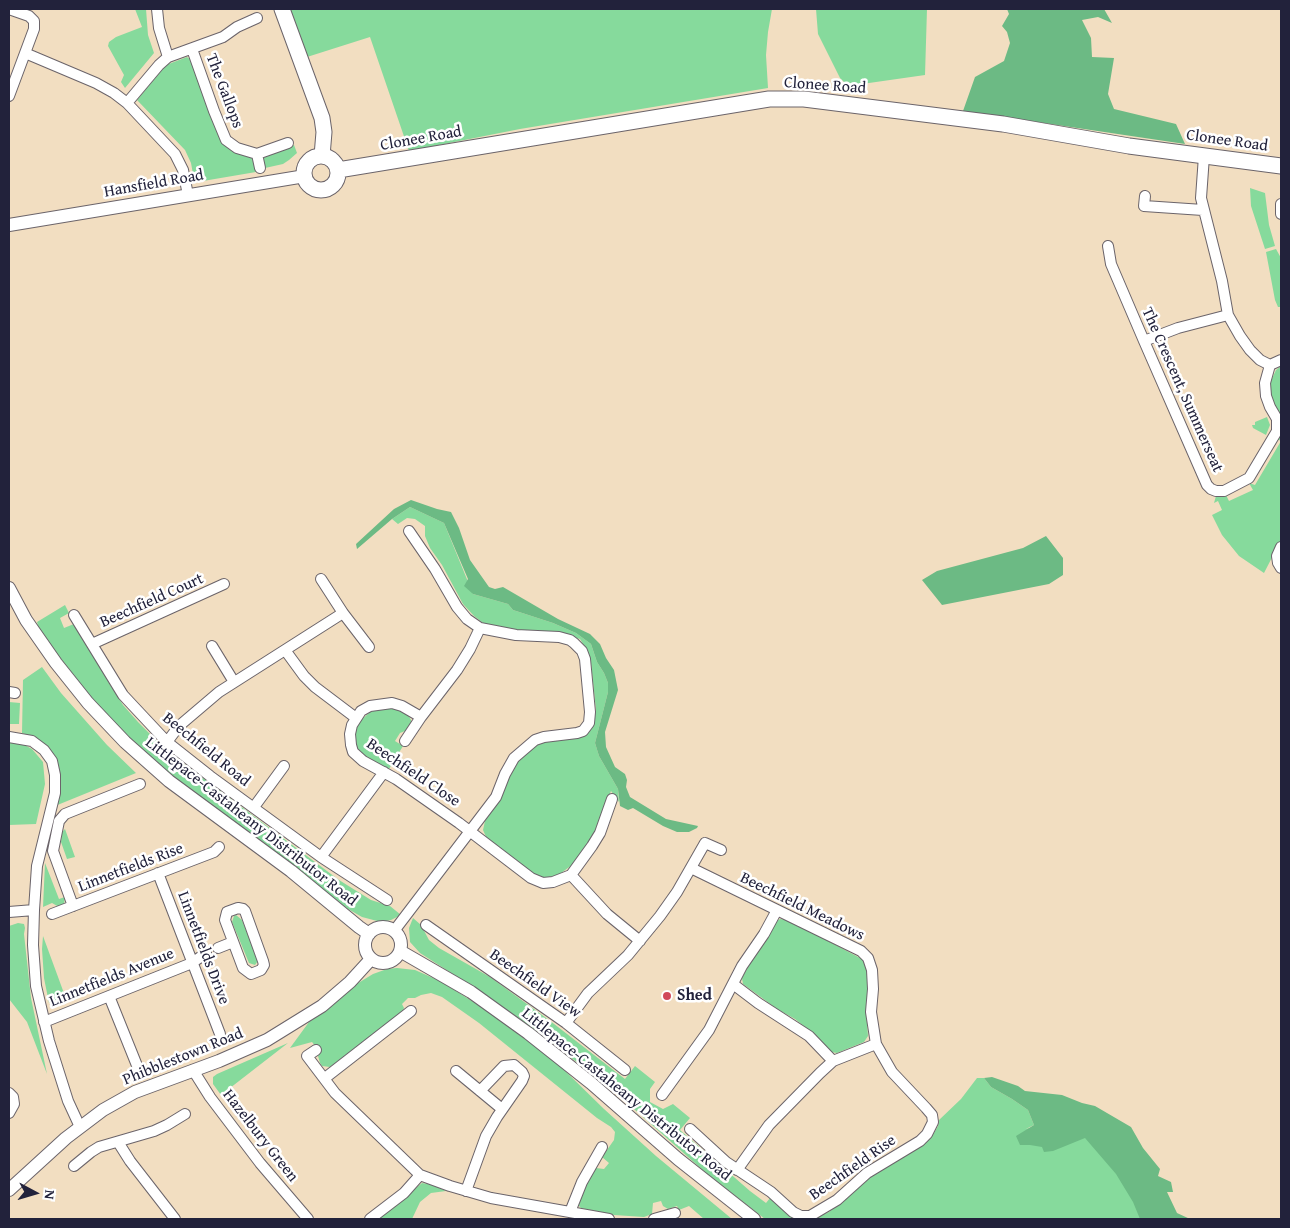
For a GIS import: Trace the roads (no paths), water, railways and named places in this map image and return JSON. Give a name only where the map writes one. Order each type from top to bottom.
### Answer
[{"type":"main road","points":[[282,9],[322,118],[324,132],[322,156]]},
{"type":"main road","name":"Clonee Road","points":[[338,170],[769,99],[804,99],[900,110],[1003,124],[1129,146],[1281,166]]},
{"type":"main road","points":[[322,156],[334,161],[338,170],[337,179],[327,189],[313,187],[306,180],[305,176],[308,162],[322,156]]},
{"type":"street","points":[[9,9],[29,16],[34,21],[34,29],[9,96]]},
{"type":"street","points":[[157,9],[159,28],[168,58]]},
{"type":"street","name":"The Gallops","points":[[127,103],[159,65],[168,58],[223,37],[258,18]]},
{"type":"street","name":"The Gallops","points":[[192,49],[226,140],[237,148],[257,154]]},
{"type":"street","points":[[25,53],[96,82],[127,103],[175,154],[183,170],[188,194]]},
{"type":"street","points":[[260,168],[257,154],[288,143]]},
{"type":"street","points":[[1204,156],[1201,198],[1222,281],[1228,315],[1240,336],[1260,360],[1270,365],[1281,360]]},
{"type":"street","name":"Hansfield Road","points":[[10,225],[305,176]]},
{"type":"street","points":[[1145,196],[1144,206],[1203,210]]},
{"type":"street","points":[[1281,204],[1281,214]]},
{"type":"street","name":"The Crescent, Summerseat","points":[[1108,246],[1111,264],[1207,485],[1216,491],[1224,491],[1249,478],[1277,431],[1277,419],[1270,408],[1266,396],[1265,383],[1270,365]]},
{"type":"street","points":[[1144,341],[1178,328],[1228,315]]},
{"type":"street","points":[[394,932],[496,797],[514,758],[535,740],[583,731],[589,723],[590,712],[585,659],[582,651],[570,640],[550,636],[502,634],[480,628],[467,619],[457,607],[436,569],[409,531]]},
{"type":"street","points":[[1281,547],[1277,556],[1281,568]]},
{"type":"street","points":[[321,579],[343,613],[369,647]]},
{"type":"street","name":"Beechfield Court","points":[[92,644],[224,584]]},
{"type":"street","name":"Littlepace-Castaheany Distributor Road","points":[[9,588],[26,620],[56,663],[88,703],[125,742],[169,781],[291,871],[369,934]]},
{"type":"street","points":[[167,742],[186,721],[234,682],[343,613]]},
{"type":"street","name":"Beechfield Road","points":[[74,615],[123,695],[167,742],[321,858],[387,900]]},
{"type":"street","name":"Beechfield Close","points":[[405,741],[457,670],[480,628]]},
{"type":"street","points":[[212,646],[234,682]]},
{"type":"street","points":[[285,650],[304,676],[315,687],[356,718],[361,711],[370,706],[392,703],[402,706],[421,717]]},
{"type":"street","name":"Beechfield Close","points":[[356,718],[350,734],[351,745],[354,752],[363,761],[396,779],[470,831],[531,878],[543,882],[553,882],[571,876]]},
{"type":"street","points":[[9,738],[32,741],[44,750],[52,760],[55,776],[55,793],[37,866],[33,944],[36,986],[44,1022],[68,1101],[80,1127]]},
{"type":"street","name":"Beechfield Road","points":[[254,807],[284,766]]},
{"type":"street","points":[[321,858],[384,772]]},
{"type":"street","points":[[73,906],[53,851],[59,821],[65,814],[140,784]]},
{"type":"street","points":[[612,798],[613,811],[571,876],[607,914],[640,942]]},
{"type":"street","points":[[566,1024],[588,992],[640,942],[677,892],[705,843],[721,850]]},
{"type":"street","name":"Linnetfields Rise","points":[[52,914],[214,852],[219,847]]},
{"type":"street","name":"Beechfield Meadows","points":[[691,868],[861,951],[868,958],[872,970],[873,989],[870,1012],[876,1044],[892,1072],[932,1115],[933,1122]]},
{"type":"street","name":"Linnetfields Drive","points":[[158,873],[220,1034]]},
{"type":"street","points":[[241,908],[245,912],[263,961],[264,965],[261,970],[251,974],[246,971],[233,942],[225,917],[227,912],[241,908]]},
{"type":"street","points":[[9,912],[34,910]]},
{"type":"street","points":[[662,1095],[709,1030],[742,966],[764,934],[777,910]]},
{"type":"street","name":"Beechfield View","points":[[426,925],[566,1024],[625,1070]]},
{"type":"street","points":[[378,928],[389,929],[394,932],[400,940],[400,951],[397,956],[388,962],[382,963],[371,959],[365,944],[369,934],[378,928]]},
{"type":"street","points":[[218,948],[233,942]]},
{"type":"street","name":"Littlepace-Castaheany Distributor Road","points":[[400,951],[471,992],[528,1033],[591,1083],[678,1159],[754,1219]]},
{"type":"street","name":"Linnetfields Avenue","points":[[44,1022],[192,962],[206,953]]},
{"type":"street","name":"Phibblestown Road","points":[[9,1190],[80,1127],[103,1110],[135,1092],[219,1061],[267,1040],[296,1023],[340,991],[371,959]]},
{"type":"street","points":[[733,984],[758,1003],[809,1036],[833,1061]]},
{"type":"street","points":[[109,996],[140,1073]]},
{"type":"street","points":[[325,1078],[411,1011]]},
{"type":"street","points":[[737,1170],[769,1125],[833,1061],[876,1044]]},
{"type":"street","points":[[316,1050],[308,1056],[339,1097],[420,1175],[466,1191],[517,1204],[609,1219]]},
{"type":"street","points":[[466,1191],[486,1136],[524,1076],[520,1068],[514,1065],[504,1066],[480,1091]]},
{"type":"street","name":"Hazelbury Green","points":[[193,1070],[210,1097],[260,1163],[308,1219]]},
{"type":"street","points":[[456,1071],[502,1109]]},
{"type":"street","points":[[9,1093],[13,1097],[14,1104],[9,1113]]},
{"type":"street","points":[[74,1166],[95,1149],[154,1131],[185,1114]]},
{"type":"street","name":"Beechfield Rise","points":[[690,1129],[726,1162],[771,1192],[792,1212],[801,1216],[810,1216],[837,1200],[867,1173],[920,1140],[927,1134],[933,1122]]},
{"type":"street","points":[[118,1142],[170,1218]]},
{"type":"street","points":[[570,1212],[582,1182],[602,1147]]},
{"type":"street","points":[[370,1219],[404,1193],[420,1175]]},
{"type":"street","points":[[654,1219],[675,1213]]},
{"type":"place","name":"Shed","points":[[667,996]]}]
